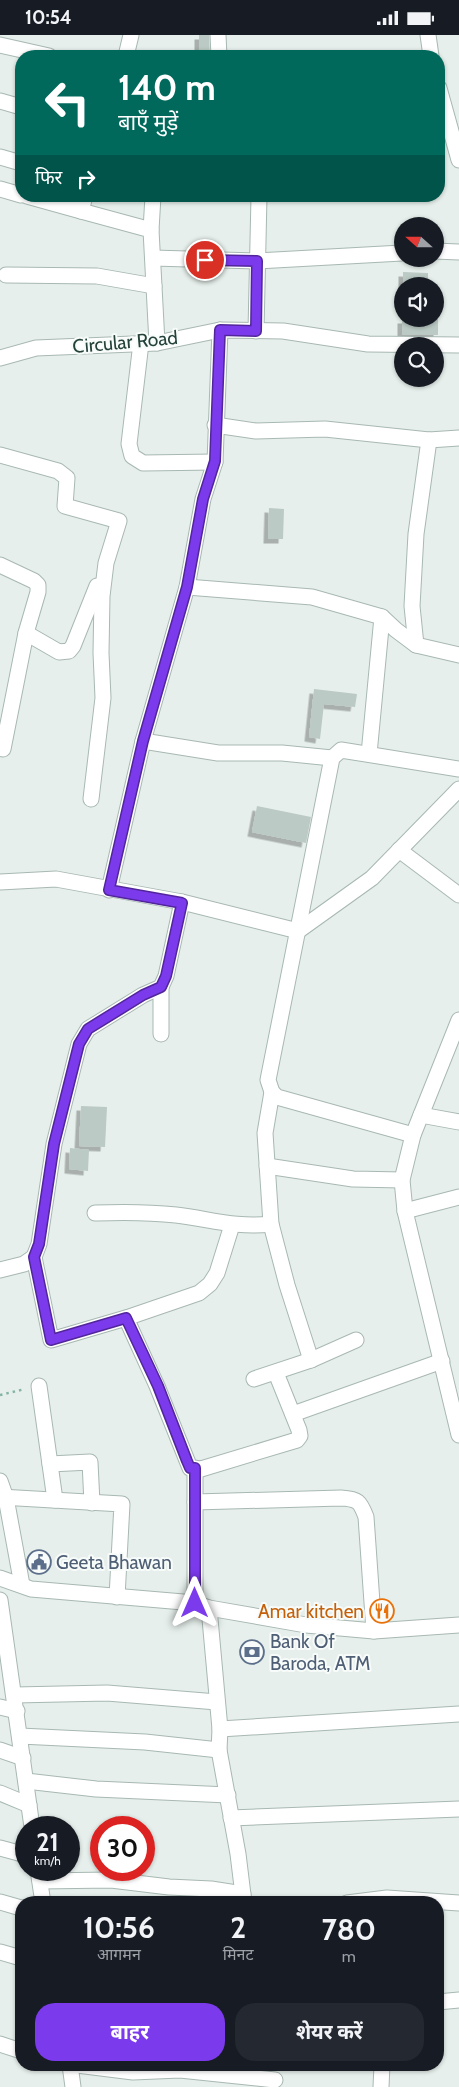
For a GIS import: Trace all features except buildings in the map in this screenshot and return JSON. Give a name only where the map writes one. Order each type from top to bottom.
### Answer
[{"type":"street","points":[[127,50],[131,35]]},
{"type":"street","points":[[218,35],[219,50]]},
{"type":"street","points":[[428,35],[430,50]]},
{"type":"street","points":[[0,45],[22,50]]},
{"type":"street","points":[[1,104],[15,106]]},
{"type":"street","points":[[445,106],[457,140],[459,160]]},
{"type":"street","points":[[0,157],[15,161]]},
{"type":"street","points":[[0,189],[15,193]]},
{"type":"street","points":[[69,202],[83,204],[151,230]]},
{"type":"street","points":[[149,202],[157,343]]},
{"type":"street","points":[[256,331],[259,202]]},
{"type":"street","points":[[444,251],[459,252]]},
{"type":"street","points":[[153,259],[257,261],[394,253]]},
{"type":"street","points":[[6,275],[97,276],[154,286]]},
{"type":"street","points":[[109,890],[143,741],[187,587],[203,499],[215,461],[220,330]]},
{"type":"street","name":"Circular Road","points":[[0,359],[36,348],[157,343],[220,330],[283,331],[368,344],[459,345]]},
{"type":"street","points":[[141,343],[129,444],[132,456],[143,463],[215,461]]},
{"type":"street","points":[[215,425],[256,431],[325,429],[429,440],[459,438]]},
{"type":"street","points":[[416,645],[412,606],[416,534],[429,440]]},
{"type":"street","points":[[0,455],[58,471],[67,479],[65,506],[119,521],[106,563],[102,596],[101,653],[103,698],[91,799]]},
{"type":"street","points":[[0,565],[34,581],[38,585],[3,727],[3,749]]},
{"type":"street","points":[[26,633],[59,652],[69,651],[73,646],[97,585]]},
{"type":"street","points":[[187,587],[312,597],[382,617],[396,631],[416,645],[459,655]]},
{"type":"street","points":[[369,754],[382,617]]},
{"type":"street","points":[[143,741],[218,753],[282,753],[332,758]]},
{"type":"street","points":[[413,1135],[277,1097],[272,1092],[268,1080],[332,758],[341,750],[459,769]]},
{"type":"street","points":[[0,882],[56,879],[182,903],[298,931],[372,878],[459,789]]},
{"type":"street","points":[[399,850],[459,895]]},
{"type":"street","points":[[162,1034],[161,987],[166,976],[182,903]]},
{"type":"street","points":[[161,987],[143,995],[88,1029],[79,1044],[54,1144],[39,1244],[34,1257],[51,1340],[126,1318],[199,1293],[210,1284],[217,1273],[232,1225]]},
{"type":"street","points":[[459,1020],[413,1135],[402,1180],[405,1211],[459,1435]]},
{"type":"street","points":[[272,1092],[265,1133],[271,1224],[287,1285],[311,1360]]},
{"type":"street","points":[[421,1115],[459,1121]]},
{"type":"street","points":[[267,1166],[353,1179],[402,1180]]},
{"type":"street","points":[[405,1211],[459,1197]]},
{"type":"street","points":[[95,1213],[132,1212],[175,1215],[232,1225],[271,1224]]},
{"type":"street","points":[[0,1270],[24,1264],[34,1257]]},
{"type":"street","points":[[126,1318],[158,1386],[190,1468],[201,1469],[293,1442],[300,1436],[276,1373]]},
{"type":"street","points":[[254,1379],[311,1360],[356,1340]]},
{"type":"street","points":[[293,1414],[442,1361]]},
{"type":"street","points":[[39,1386],[55,1500]]},
{"type":"street","points":[[50,1464],[90,1462],[92,1503]]},
{"type":"street","points":[[195,1468],[195,1502],[202,1606],[217,1702],[220,1729],[219,1750],[228,1795],[243,1896]]},
{"type":"street","points":[[0,1481],[22,1585]]},
{"type":"street","points":[[3,1498],[122,1504],[117,1597]]},
{"type":"street","points":[[195,1502],[341,1498],[353,1499],[362,1504],[366,1517],[374,1631]]},
{"type":"street","points":[[0,1578],[31,1589],[202,1606],[306,1625],[374,1631],[459,1625]]},
{"type":"street","points":[[0,1600],[4,1660],[15,1695],[30,1816]]},
{"type":"street","points":[[15,1695],[107,1693],[217,1702]]},
{"type":"street","points":[[0,1707],[17,1711]]},
{"type":"street","points":[[220,1729],[459,1714]]},
{"type":"street","points":[[20,1735],[154,1743],[219,1750]]},
{"type":"street","points":[[0,1750],[23,1758]]},
{"type":"street","points":[[26,1781],[96,1789],[228,1795]]},
{"type":"street","points":[[0,1793],[29,1805]]},
{"type":"street","points":[[231,1819],[459,1809]]},
{"type":"street","points":[[0,1848],[15,1852]]},
{"type":"street","points":[[80,1878],[169,1887],[211,1889],[236,1896]]},
{"type":"street","points":[[40,1881],[42,1896]]},
{"type":"street","points":[[0,1902],[15,1906]]},
{"type":"street","points":[[444,1903],[459,1903]]},
{"type":"street","points":[[0,1952],[15,1956]]},
{"type":"street","points":[[444,2001],[459,2000]]},
{"type":"street","points":[[0,2044],[15,2049]]},
{"type":"street","points":[[71,2071],[73,2087]]},
{"type":"street","points":[[180,2071],[275,2077]]},
{"type":"street","points":[[381,2087],[382,2071]]},
{"type":"path","points":[[0,1395],[39,1386]]},
{"type":"place","name":"Geeta Bhawan","points":[[39,1562]]},
{"type":"place","name":"Amar kitchen","points":[[382,1611]]},
{"type":"place","name":"Bank Of Baroda, ATM","points":[[252,1652]]},
{"type":"route","points":[[195,1603],[195,1468],[190,1468],[158,1386],[126,1318],[51,1340],[34,1257],[39,1244],[54,1144],[79,1044],[88,1029],[143,995],[161,987],[166,976],[182,903],[109,890],[143,741],[162,680],[187,587],[203,499],[215,461],[220,330],[256,331],[257,261],[205,260]]}]
